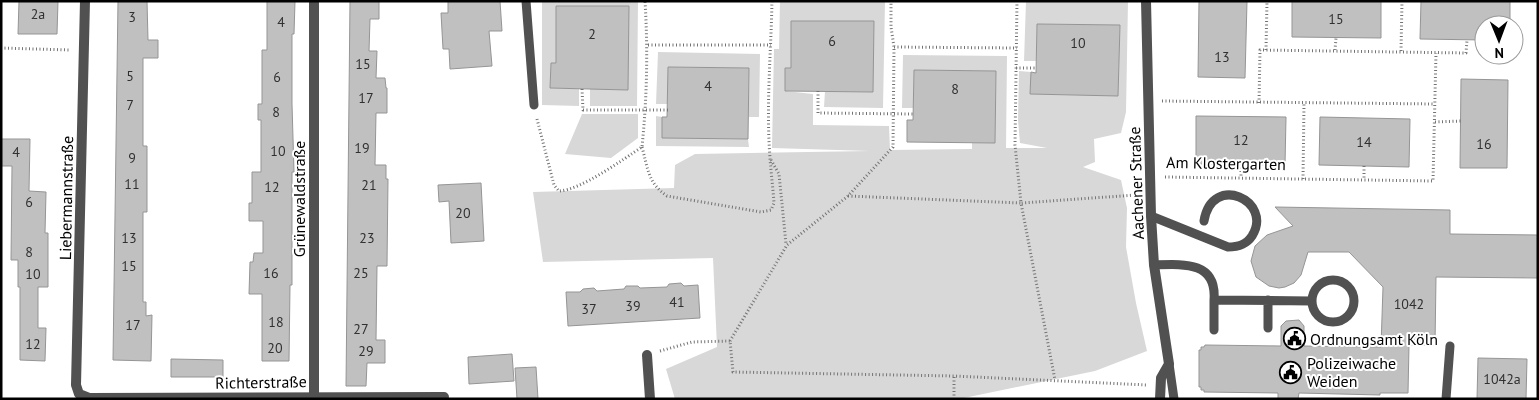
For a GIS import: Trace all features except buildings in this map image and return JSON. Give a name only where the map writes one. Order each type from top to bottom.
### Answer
[{"type":"street","name":"Liebermannstraße","points":[[79,394],[76,385],[85,1]]},
{"type":"street","name":"Grünewaldstraße","points":[[314,1],[314,396]]},
{"type":"street","name":"Aachener Straße","points":[[1146,1],[1150,194],[1154,265],[1169,364]]},
{"type":"street","points":[[647,355],[650,399]]},
{"type":"street","points":[[1160,399],[1161,378],[1169,364]]},
{"type":"street","name":"Richterstraße","points":[[79,394],[88,398],[444,397]]},
{"type":"lane","points":[[526,1],[534,105]]},
{"type":"lane","points":[[1151,216],[1228,248],[1236,247],[1249,240],[1257,223],[1256,215],[1247,201],[1239,196],[1229,194],[1218,197],[1212,202],[1205,214],[1204,221]]},
{"type":"lane","points":[[1154,265],[1176,264],[1192,266],[1206,272],[1213,281],[1214,330]]},
{"type":"lane","points":[[1333,279],[1345,284],[1353,294],[1354,301],[1353,308],[1343,319],[1329,322],[1316,314],[1311,301],[1315,288],[1326,280],[1333,279]]},
{"type":"lane","points":[[1214,300],[1311,301]]},
{"type":"lane","points":[[1268,300],[1268,328]]},
{"type":"lane","points":[[1446,399],[1450,346]]},
{"type":"lane","points":[[1169,364],[1174,399]]},
{"type":"path","points":[[645,1],[648,45],[646,110],[642,148],[649,173],[656,188],[667,196],[761,212],[771,210],[774,203],[770,158],[769,105],[772,1]]},
{"type":"path","points":[[891,1],[891,27],[894,47],[893,147],[848,196],[787,245],[730,341],[733,372],[954,376],[1160,386]]},
{"type":"path","points":[[1017,1],[1015,145],[1021,202],[1055,380]]},
{"type":"path","points":[[1266,50],[1267,1]]},
{"type":"path","points":[[1401,51],[1402,1]]},
{"type":"path","points":[[1335,50],[1336,38]]},
{"type":"path","points":[[1259,103],[1260,50],[1466,53],[1467,40]]},
{"type":"path","points":[[648,45],[772,45]]},
{"type":"path","points":[[894,47],[1017,48]]},
{"type":"path","points":[[1,48],[84,51]]},
{"type":"path","name":"Am Klostergarten","points":[[1150,177],[1433,181],[1436,52]]},
{"type":"path","points":[[1016,68],[1036,68]]},
{"type":"path","points":[[582,89],[583,110],[668,110]]},
{"type":"path","points":[[818,91],[818,113],[913,114]]},
{"type":"path","points":[[1148,100],[1435,104]]},
{"type":"path","name":"Am Klostergarten","points":[[1303,179],[1304,103]]},
{"type":"path","points":[[534,105],[554,185],[559,190],[568,190],[581,184],[642,148]]},
{"type":"path","points":[[1434,122],[1461,121]]},
{"type":"path","points":[[770,158],[778,174],[787,245]]},
{"type":"path","points":[[1241,164],[1241,177]]},
{"type":"path","points":[[1364,166],[1364,179]]},
{"type":"path","points":[[848,196],[1021,202],[1150,194]]},
{"type":"path","points":[[647,355],[692,342],[730,341]]},
{"type":"path","points":[[954,376],[954,399]]},
{"type":"shaded area","points":[[542,1],[638,1],[637,106],[590,106],[590,89],[628,89],[628,6],[556,6],[556,63],[551,63],[550,88],[579,89],[579,106],[542,105]]},
{"type":"shaded area","points":[[780,1],[885,1],[883,108],[824,107],[825,91],[873,92],[873,21],[791,21],[791,68],[785,68],[785,91],[813,94],[813,125],[889,126],[890,150],[972,149],[972,143],[995,143],[996,71],[914,70],[913,108],[902,108],[903,55],[1007,56],[1006,148],[1047,148],[1020,143],[1018,120],[1019,71],[1031,72],[1031,94],[1118,95],[1120,25],[1037,24],[1036,61],[1024,61],[1026,1],[1128,1],[1126,112],[1121,133],[1094,139],[1095,162],[1083,167],[1121,180],[1127,208],[1126,247],[1147,351],[1095,371],[959,399],[675,399],[666,369],[717,347],[713,258],[543,262],[533,192],[674,188],[675,165],[695,154],[870,151],[772,148],[774,49],[779,49],[779,51]]},
{"type":"shaded area","points":[[658,52],[760,54],[759,117],[749,117],[749,68],[668,67],[668,104],[656,104]]},
{"type":"shaded area","points":[[582,114],[638,114],[638,138],[611,158],[565,154]]},
{"type":"shaded area","points":[[656,116],[662,117],[662,138],[748,139],[749,147],[656,146]]},
{"type":"place","name":"Ordnungsamt Köln","points":[[1294,339]]},
{"type":"place","name":"Polizeiwache Weiden","points":[[1291,372]]}]
